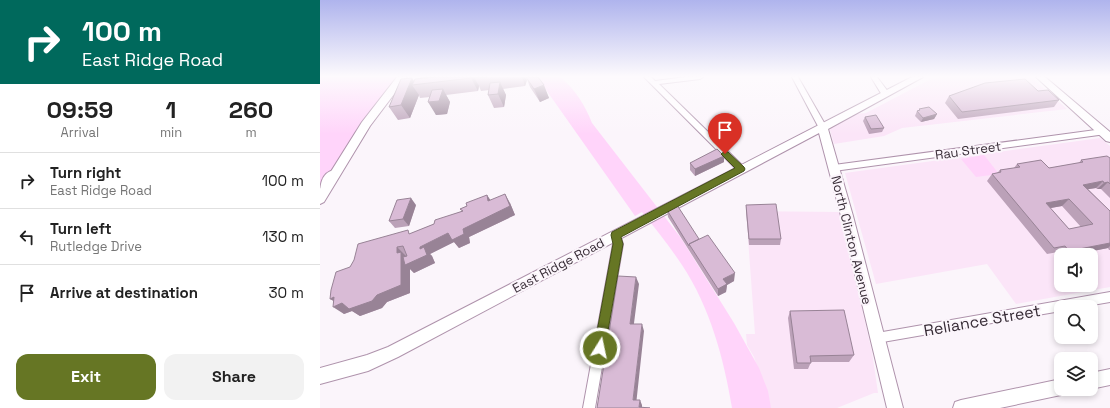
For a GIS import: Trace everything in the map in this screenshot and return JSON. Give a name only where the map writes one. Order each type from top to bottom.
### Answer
[{"type":"highway","points":[[320,192],[334,174]]},
{"type":"main road","points":[[320,199],[334,174],[377,108],[387,96]]},
{"type":"main road","name":"East Ridge Road","points":[[320,376],[368,363],[387,354],[879,96]]},
{"type":"main road","points":[[1062,96],[1107,135]]},
{"type":"main road","name":"North Clinton Avenue","points":[[822,126],[895,408]]},
{"type":"main road","points":[[1098,380],[1110,377]]},
{"type":"main road","points":[[961,408],[1054,388]]},
{"type":"street","points":[[666,96],[741,169]]},
{"type":"street","name":"North Clinton Avenue","points":[[805,96],[822,126]]},
{"type":"street","name":"Rau Street","points":[[834,168],[1107,135]]},
{"type":"street","points":[[589,408],[618,244],[616,235]]},
{"type":"street","name":"Reliance Street","points":[[877,338],[1110,297]]},
{"type":"shaded area","points":[[320,96],[386,96],[320,192]]},
{"type":"shaded area","points":[[550,96],[578,96],[592,123],[681,238],[734,323],[759,368],[768,391],[771,408],[732,408],[720,352],[708,316],[692,281],[658,231],[642,212],[635,216]]},
{"type":"shaded area","points":[[898,96],[1052,96],[1067,109],[902,128],[884,136],[834,144],[830,130],[832,126],[855,114],[866,113]]},
{"type":"shaded area","points":[[1100,138],[1110,146],[1110,287],[1098,289],[1098,248],[1054,248],[1054,292],[1082,292],[1016,304],[987,264],[876,284],[845,173]]},
{"type":"shaded area","points":[[984,155],[999,174],[976,177],[961,159]]},
{"type":"shaded area","points":[[746,211],[839,212],[872,352],[878,393],[874,393],[837,408],[771,408],[754,357],[747,345],[746,334],[755,334]]},
{"type":"building","points":[[394,96],[405,96],[401,105],[389,107]]},
{"type":"building","points":[[430,96],[441,96],[439,101],[428,102]]},
{"type":"building","points":[[949,96],[1055,96],[1059,100],[962,112]]},
{"type":"building","points":[[929,107],[937,114],[923,118],[917,111],[920,110],[919,109]]},
{"type":"building","points":[[876,115],[884,128],[871,129],[865,117]]},
{"type":"building","points":[[717,149],[724,156],[695,169],[690,163]]},
{"type":"building","points":[[1107,156],[1110,158],[1110,184],[1108,182],[1104,183],[1103,181],[1083,185],[1110,211],[1110,243],[1084,248],[1067,248],[1065,246],[1054,248],[992,174],[1001,172],[1000,170],[1020,167],[1017,164],[1041,160],[1049,168],[1083,162],[1081,160]],"holes":[[[1069,199],[1093,224],[1069,229],[1046,203]]]},
{"type":"building","points":[[505,194],[510,206],[463,229],[464,234],[452,240],[448,233],[420,247],[420,249],[424,247],[427,255],[405,265],[403,257],[407,256],[403,246],[397,247],[397,253],[401,252],[401,285],[377,295],[372,301],[349,309],[342,303],[333,307],[334,297],[330,299],[336,272],[350,267],[354,260],[358,244],[408,230],[409,234],[434,224],[435,220],[463,211],[460,209],[467,206],[466,203],[487,195],[488,201]]},
{"type":"building","points":[[411,198],[403,219],[389,221],[397,200]]},
{"type":"building","points":[[776,204],[781,239],[749,239],[746,205]]},
{"type":"building","points":[[677,205],[699,239],[689,244],[689,246],[667,210]]},
{"type":"building","points":[[708,235],[735,273],[723,279],[727,284],[718,289],[689,244]]},
{"type":"building","points":[[618,276],[636,277],[630,324],[642,324],[633,400],[640,400],[639,407],[650,408],[597,408]]},
{"type":"building","points":[[844,310],[854,355],[810,356],[811,363],[797,363],[790,311]]},
{"type":"route","points":[[600,348],[618,244],[618,238],[616,235],[741,169],[725,154]]}]
